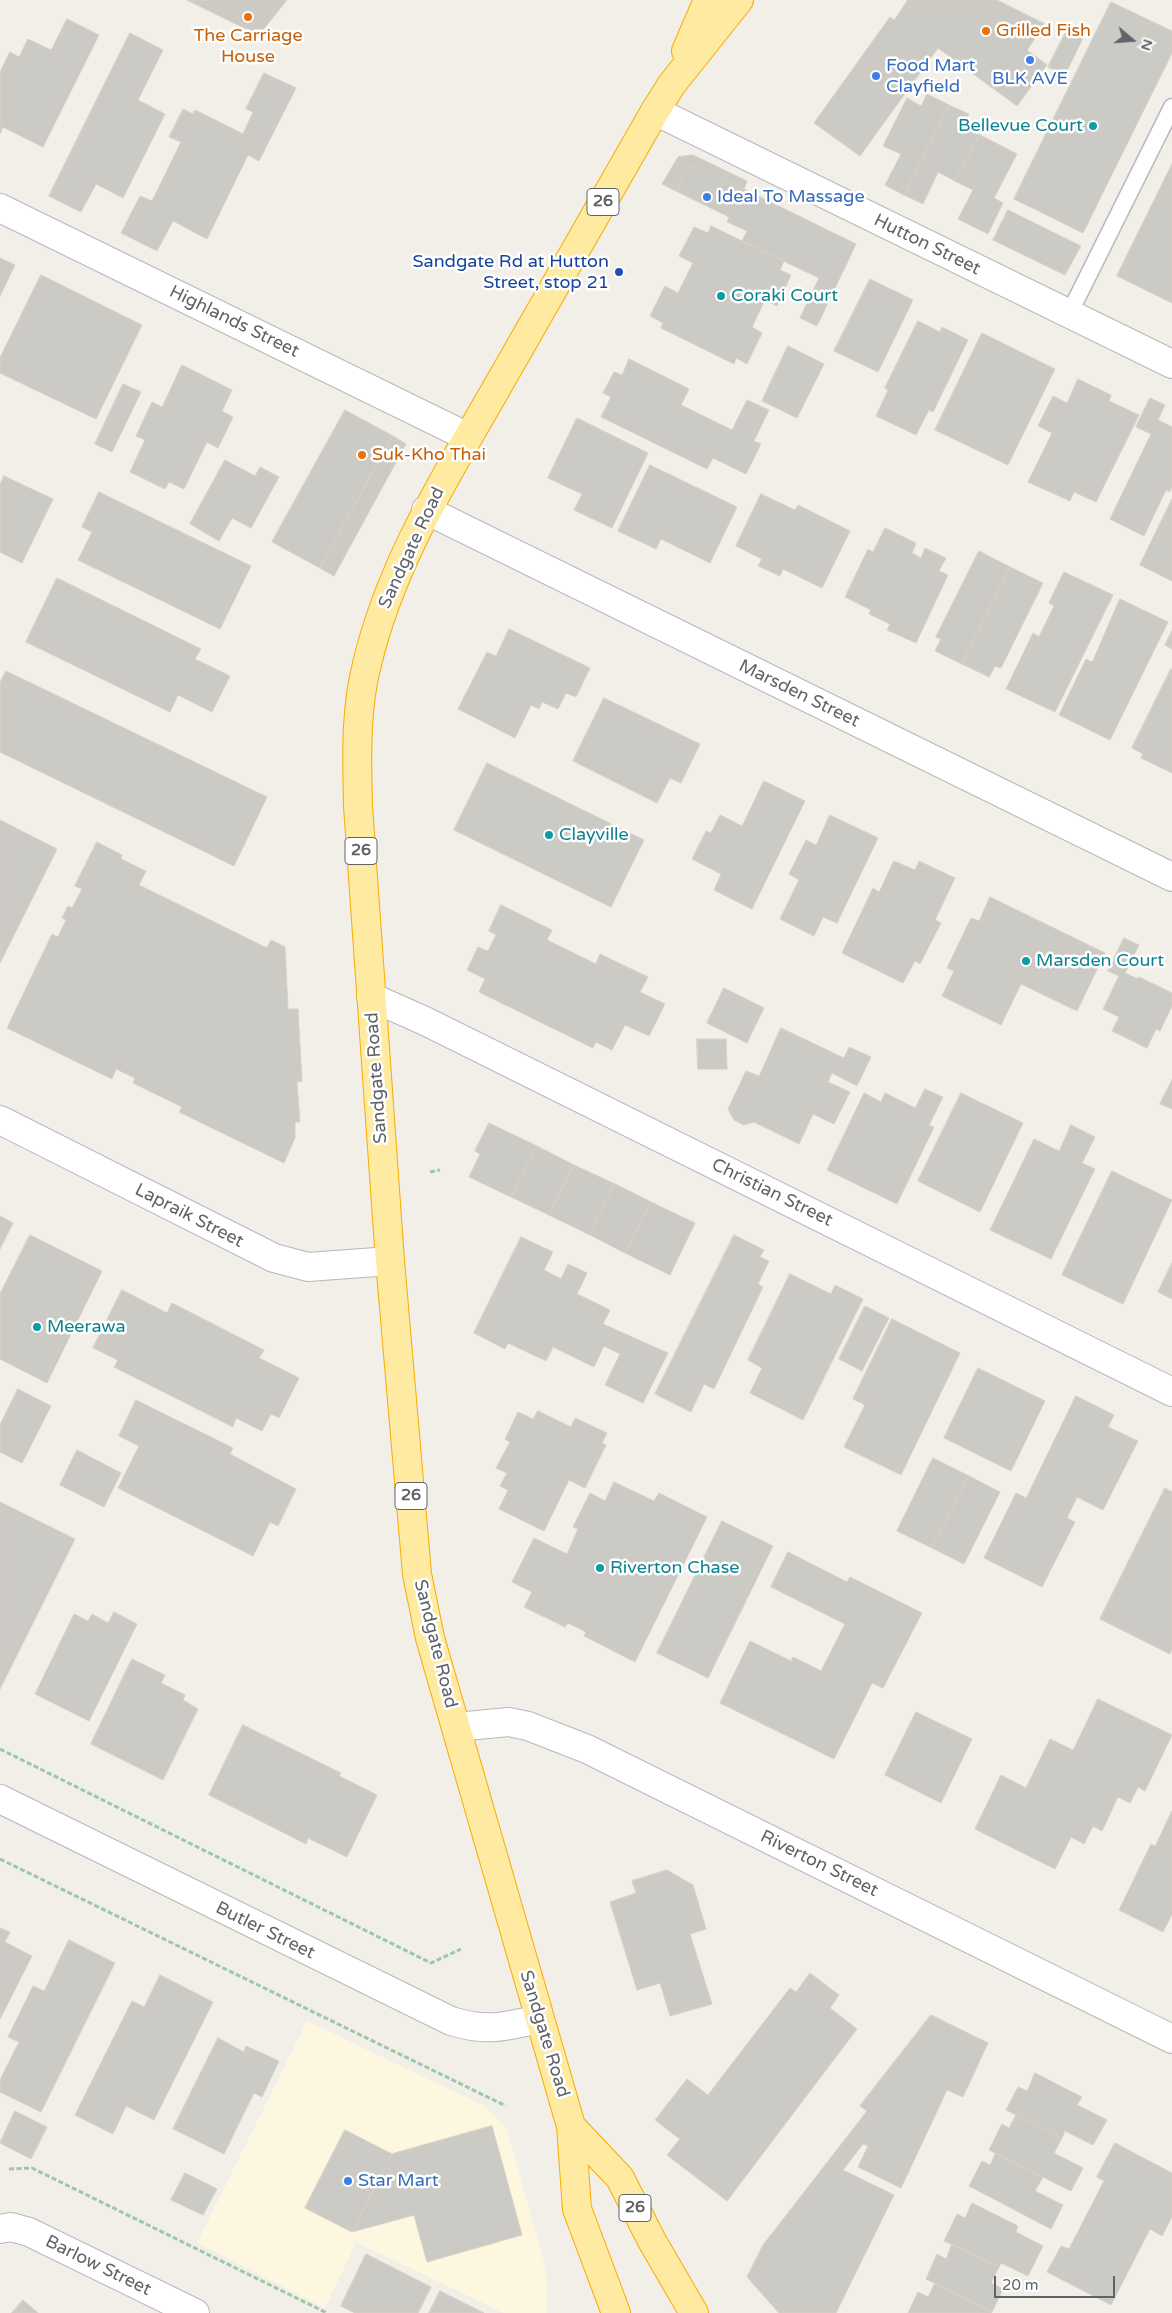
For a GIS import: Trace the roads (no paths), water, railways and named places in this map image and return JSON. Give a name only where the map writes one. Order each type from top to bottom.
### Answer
[{"type":"highway","name":"Sandgate Road","points":[[672,84],[708,0]]},
{"type":"highway","name":"Sandgate Road","points":[[614,2312],[576,2209],[572,2126],[539,2018],[430,1638],[418,1574],[390,1261],[356,754],[366,666],[392,581],[426,510],[655,111],[672,84],[739,0]]},
{"type":"highway","name":"Sandgate Road","points":[[572,2126],[620,2178],[652,2242],[694,2313]]},
{"type":"street","name":"Hutton Street","points":[[655,111],[1172,364]]},
{"type":"street","name":"Highlands Street","points":[[0,208],[468,437]]},
{"type":"street","name":"Marsden Street","points":[[426,510],[1172,877]]},
{"type":"street","name":"Christian Street","points":[[371,996],[1172,1392]]},
{"type":"street","name":"Lapraik Street","points":[[0,1120],[274,1258],[317,1267],[390,1261]]},
{"type":"street","name":"Riverton Street","points":[[456,1727],[509,1722],[528,1726],[588,1749],[1172,2039]]},
{"type":"street","name":"Butler Street","points":[[0,1799],[451,2021],[474,2028],[498,2028],[539,2018]]},
{"type":"street","name":"Barlow Street","points":[[0,2229],[11,2227],[29,2232],[195,2313]]},
{"type":"lane","points":[[1069,314],[1172,107]]},
{"type":"place","name":"The Carriage House","points":[[248,17]]},
{"type":"place","name":"Grilled Fish","points":[[986,31]]},
{"type":"place","name":"BLK AVE","points":[[1030,60]]},
{"type":"place","name":"Food Mart Clayfield","points":[[876,76]]},
{"type":"place","name":"Bellevue Court","points":[[1093,126]]},
{"type":"place","name":"Ideal To Massage","points":[[707,197]]},
{"type":"place","name":"Sandgate Rd at Hutton Street, stop 21","points":[[619,272]]},
{"type":"place","name":"Coraki Court","points":[[721,296]]},
{"type":"place","name":"Suk-Kho Thai","points":[[362,455]]},
{"type":"place","name":"Clayville","points":[[549,835]]},
{"type":"place","name":"Marsden Court","points":[[1026,961]]},
{"type":"place","name":"Meerawa","points":[[37,1327]]},
{"type":"place","name":"Riverton Chase","points":[[600,1568]]},
{"type":"place","name":"Star Mart","points":[[348,2181]]}]
